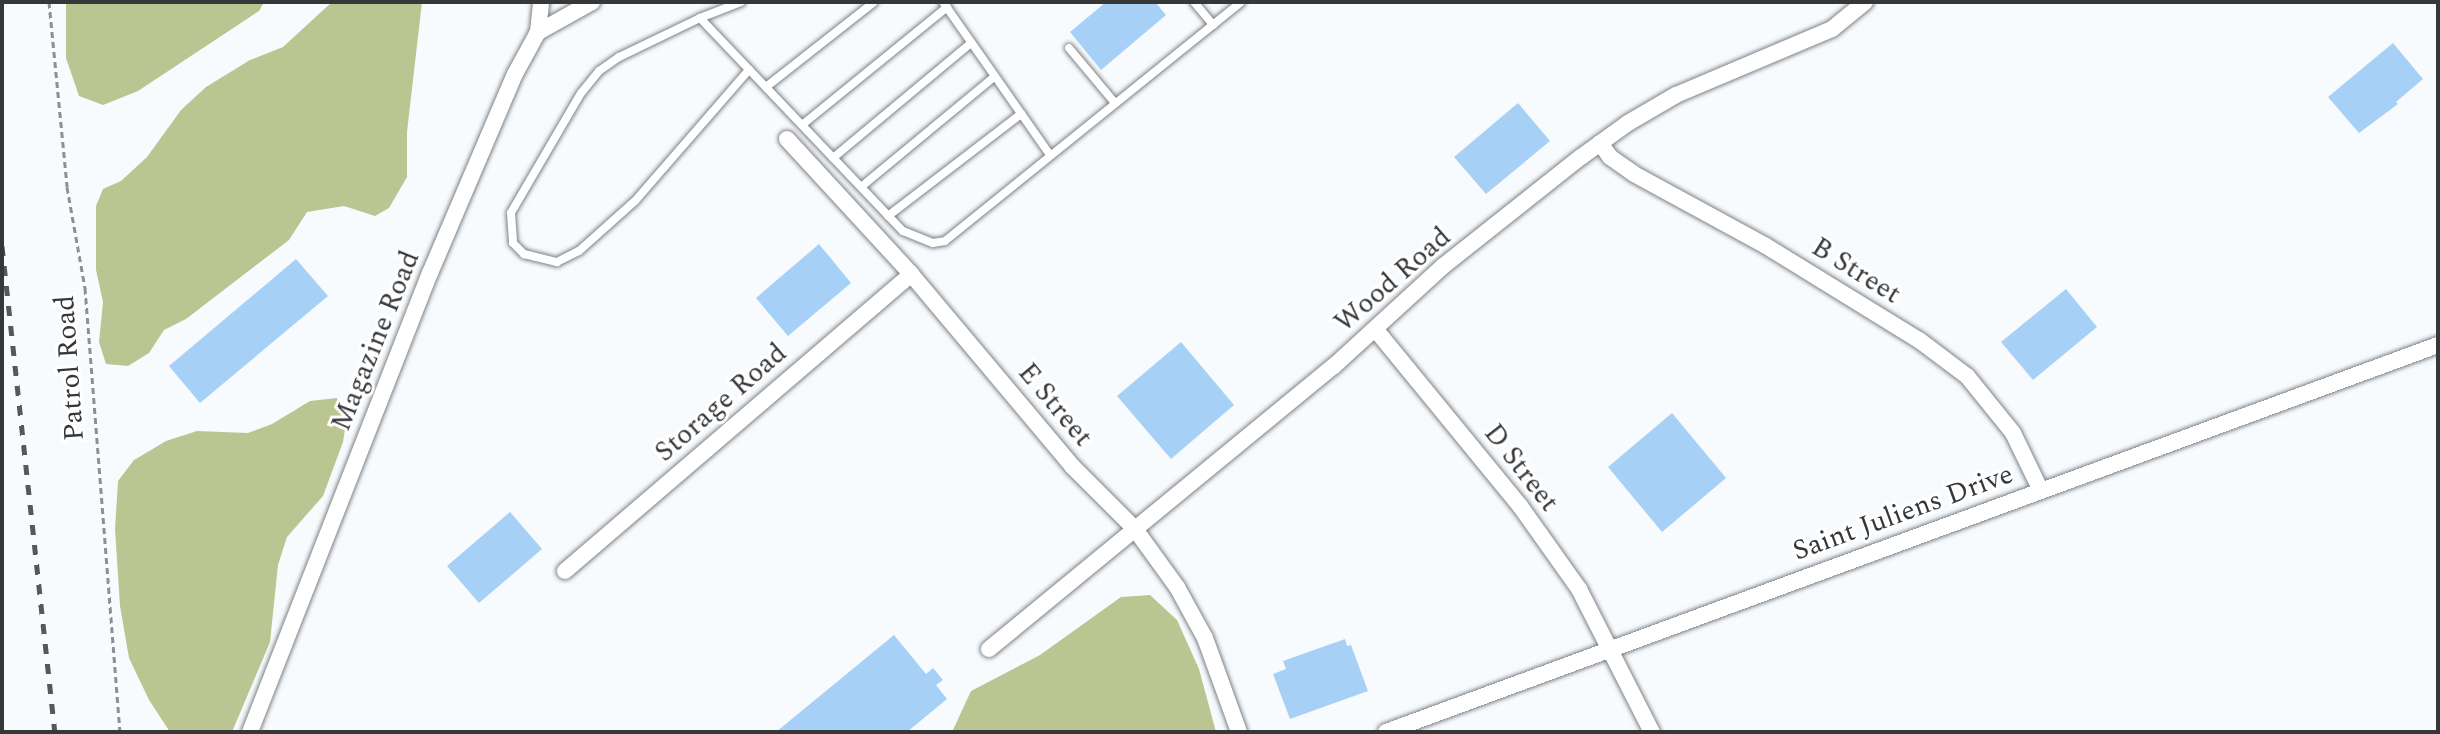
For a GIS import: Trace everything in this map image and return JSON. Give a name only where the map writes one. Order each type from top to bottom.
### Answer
[{"type":"street","points":[[538,32],[541,2]]},
{"type":"street","points":[[538,32],[592,2]]},
{"type":"street","name":"Wood Road","points":[[989,649],[1376,330],[1442,267],[1600,143],[1676,95],[1832,29],[1865,2]]},
{"type":"street","name":"Magazine Road","points":[[250,732],[430,273],[515,74],[538,32]]},
{"type":"street","name":"E Street","points":[[787,139],[911,274],[1072,466],[1135,529],[1177,587],[1205,638],[1239,732]]},
{"type":"street","name":"B Street","points":[[1600,143],[1610,157],[1634,174],[1766,246],[1919,340],[1967,376],[2013,433],[2041,491]]},
{"type":"street","name":"Storage Road","points":[[565,571],[911,274]]},
{"type":"street","name":"D Street","points":[[1376,330],[1520,506],[1579,589],[1611,649],[1623,681],[1652,732]]},
{"type":"street","name":"Saint Juliens Drive","points":[[1386,732],[2438,345]]},
{"type":"lane","points":[[741,2],[619,57],[599,71],[581,93],[511,213],[513,243],[524,254],[542,261],[557,262],[579,251],[635,201],[749,70]]},
{"type":"lane","points":[[766,87],[874,2]]},
{"type":"lane","points":[[1194,2],[1213,25]]},
{"type":"lane","points":[[700,18],[903,231],[918,240],[933,243],[945,241],[1241,2]]},
{"type":"lane","points":[[802,125],[945,4],[1050,155]]},
{"type":"lane","points":[[833,158],[971,43]]},
{"type":"lane","points":[[1069,48],[1115,103]]},
{"type":"lane","points":[[861,187],[994,77]]},
{"type":"lane","points":[[888,216],[1021,114]]},
{"type":"path","name":"Patrol Road","points":[[49,2],[67,187],[85,288],[120,732]]},
{"type":"green space","points":[[66,2],[264,2],[259,11],[138,91],[103,105],[79,96],[66,58]]},
{"type":"green space","points":[[332,2],[422,2],[407,132],[407,177],[389,208],[375,216],[344,206],[307,212],[289,240],[186,319],[164,330],[149,353],[128,366],[106,364],[99,342],[103,302],[96,270],[96,206],[103,189],[121,181],[147,157],[181,110],[206,87],[250,60],[283,47]]},
{"type":"green space","points":[[337,398],[348,412],[343,442],[323,496],[287,537],[278,565],[270,642],[232,732],[170,732],[149,700],[129,658],[120,606],[115,529],[118,481],[134,460],[166,441],[197,431],[248,433],[272,424],[310,401]]},
{"type":"green space","points":[[1150,595],[1177,620],[1199,669],[1216,732],[952,732],[971,691],[1040,655],[1121,597]]},
{"type":"building","points":[[1106,2],[1155,2],[1166,15],[1101,70],[1070,32]]},
{"type":"building","points":[[2393,43],[2423,79],[2396,102],[2398,104],[2359,133],[2328,97]]},
{"type":"building","points":[[1518,103],[1550,141],[1486,194],[1454,157]]},
{"type":"building","points":[[819,244],[851,283],[788,336],[756,298]]},
{"type":"building","points":[[296,259],[328,296],[200,403],[169,366]]},
{"type":"building","points":[[2066,289],[2097,327],[2033,380],[2001,342]]},
{"type":"building","points":[[1181,342],[1234,405],[1171,459],[1117,396]]},
{"type":"building","points":[[1672,413],[1726,478],[1662,532],[1608,467]]},
{"type":"building","points":[[510,512],[542,549],[479,603],[447,566]]},
{"type":"building","points":[[894,635],[926,674],[933,668],[943,680],[936,685],[947,699],[907,732],[776,732]]},
{"type":"building","points":[[1345,639],[1347,646],[1351,645],[1368,691],[1290,719],[1273,674],[1286,669],[1283,661]]},
{"type":"railway","points":[[2,246],[55,732]]}]
